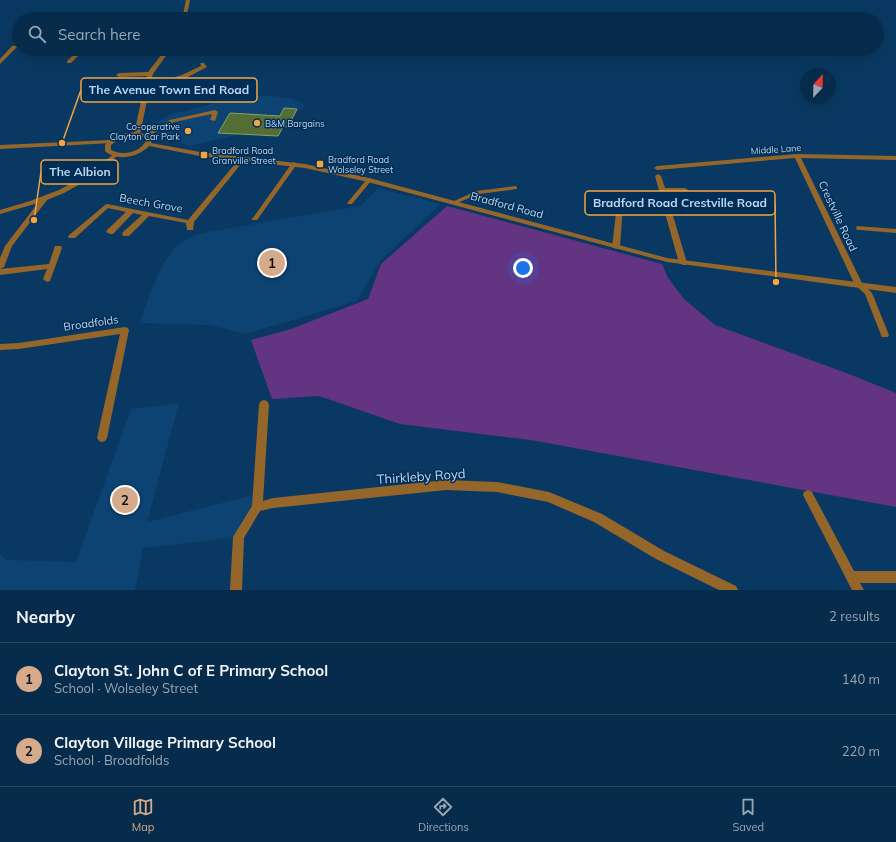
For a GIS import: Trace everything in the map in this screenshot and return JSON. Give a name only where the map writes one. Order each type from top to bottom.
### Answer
[{"type":"street","points":[[185,12],[188,0]]},
{"type":"street","points":[[0,62],[12,50]]},
{"type":"street","points":[[69,62],[75,56]]},
{"type":"street","points":[[137,134],[147,95],[150,74],[164,56]]},
{"type":"street","points":[[148,87],[176,80],[192,74],[204,67],[202,64]]},
{"type":"street","points":[[119,75],[150,74]]},
{"type":"street","points":[[91,100],[147,95]]},
{"type":"street","points":[[145,136],[172,121],[215,112],[213,120]]},
{"type":"street","points":[[0,147],[110,142],[126,135],[137,134],[148,138],[148,144],[135,153],[116,155],[108,151],[107,148],[110,142]]},
{"type":"street","name":"Bradford Road","points":[[148,144],[200,154],[294,164],[369,180],[667,260],[896,290]]},
{"type":"street","points":[[0,212],[44,200],[77,184],[104,166],[116,155]]},
{"type":"street","name":"Middle Lane","points":[[657,168],[797,156],[896,158]]},
{"type":"street","name":"Crestville Road","points":[[797,156],[860,285]]},
{"type":"street","name":"Beech Grove","points":[[72,236],[107,206],[190,225],[242,159]]},
{"type":"street","points":[[255,219],[294,164]]},
{"type":"street","points":[[658,176],[683,263]]},
{"type":"street","points":[[350,203],[369,180]]},
{"type":"street","points":[[455,202],[478,192],[515,188]]},
{"type":"street","points":[[662,190],[685,190]]},
{"type":"street","points":[[0,267],[9,246],[44,200]]},
{"type":"street","points":[[616,247],[620,204]]},
{"type":"street","points":[[642,208],[668,211]]},
{"type":"street","points":[[110,232],[131,211]]},
{"type":"street","points":[[126,234],[147,214]]},
{"type":"street","points":[[860,228],[896,231]]},
{"type":"street","points":[[47,279],[58,248]]},
{"type":"street","points":[[0,272],[52,266]]},
{"type":"street","points":[[860,285],[868,293],[885,334]]},
{"type":"street","name":"Broadfolds","points":[[0,347],[19,346],[125,330],[102,438]]},
{"type":"street","points":[[236,590],[239,537],[257,507],[264,404]]},
{"type":"street","name":"Thirkleby Royd","points":[[257,507],[273,503],[446,485],[497,487],[549,497],[598,518],[660,555],[732,590]]},
{"type":"street","points":[[808,495],[858,590]]},
{"type":"street","points":[[852,577],[896,576]]},
{"type":"shaded area","points":[[254,96],[292,99],[306,105],[291,117],[249,132],[189,146],[161,136],[152,128],[153,125],[171,114],[202,107],[218,101]]},
{"type":"shaded area","points":[[378,188],[441,204],[381,260],[357,301],[246,334],[209,325],[140,323],[149,296],[162,266],[174,248],[187,239],[201,233],[361,206]]},
{"type":"shaded area","points":[[447,206],[662,264],[668,278],[684,299],[715,325],[849,374],[896,393],[896,507],[531,440],[400,424],[319,396],[272,399],[251,340],[291,329],[368,299],[381,264]]},
{"type":"shaded area","points":[[179,403],[147,522],[258,494],[239,537],[143,548],[135,590],[0,590],[0,554],[6,560],[76,562],[131,409]]},
{"type":"building","name":"B&M Bargains","points":[[284,108],[297,109],[288,127],[283,127],[278,136],[218,133],[230,113],[280,116]]},
{"type":"place","name":"B&M Bargains","points":[[257,123]]},
{"type":"place","name":"Co-operative Clayton Car Park","points":[[188,131]]},
{"type":"place","name":"The Avenue Town End Road","points":[[62,143]]},
{"type":"place","name":"Bradford Road Granville Street","points":[[204,155]]},
{"type":"place","name":"Bradford Road Wolseley Street","points":[[320,164]]},
{"type":"place","name":"The Albion","points":[[34,220]]},
{"type":"place","name":"Clayton St. John C of E Primary School","points":[[272,263]]},
{"type":"place","name":"Bradford Road Crestville Road","points":[[776,282]]},
{"type":"place","name":"Clayton Village Primary School","points":[[125,500]]}]
